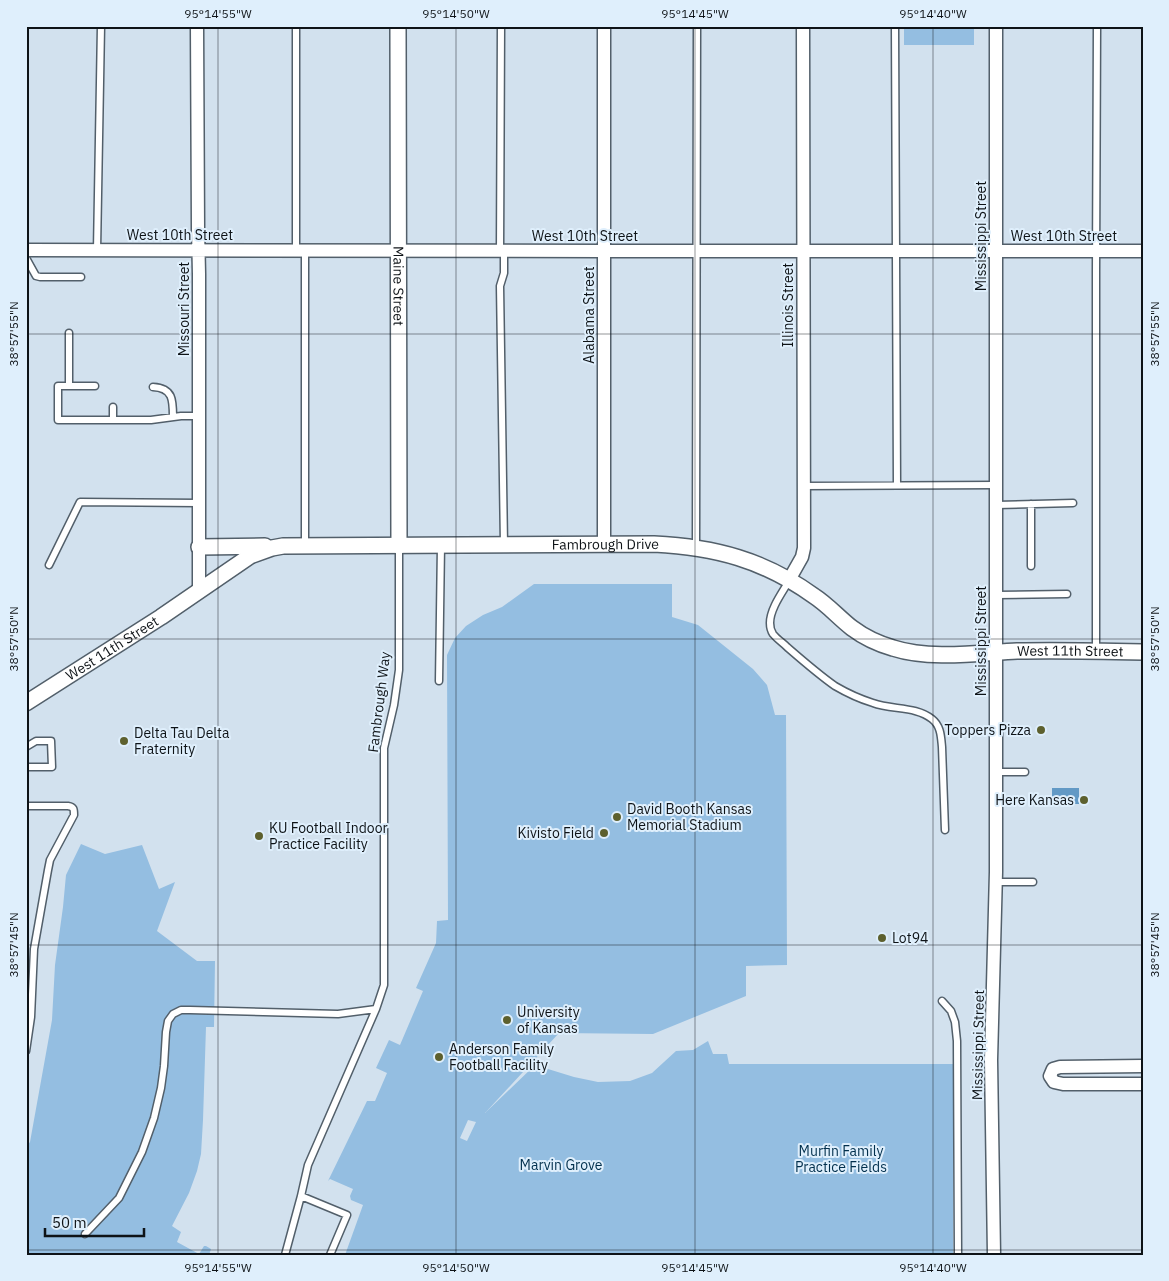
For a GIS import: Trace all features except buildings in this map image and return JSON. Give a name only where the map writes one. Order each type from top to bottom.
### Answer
[{"type":"street","name":"Missouri Street","points":[[197,26],[199,592]]},
{"type":"street","name":"Maine Street","points":[[398,26],[399,546]]},
{"type":"street","name":"Alabama Street","points":[[604,26],[604,544]]},
{"type":"street","name":"Illinois Street","points":[[789,580],[802,557],[804,548],[803,26]]},
{"type":"street","name":"Mississippi Street","points":[[994,1255],[992,1060],[996,882],[996,26]]},
{"type":"street","name":"West 10th Street","points":[[26,250],[1143,251]]},
{"type":"street","name":"Fambrough Drive","points":[[199,592],[250,556],[283,546],[654,544],[696,547],[739,557],[769,569],[815,596],[853,629],[890,648],[919,654],[996,653]]},
{"type":"street","points":[[199,547],[283,546]]},
{"type":"street","name":"West 11th Street","points":[[26,704],[199,592]]},
{"type":"street","name":"West 11th Street","points":[[996,653],[1018,651],[1143,652]]},
{"type":"street","points":[[1143,1066],[1060,1067],[1053,1069],[1050,1076],[1054,1082],[1063,1084],[1143,1084]]},
{"type":"lane","points":[[97,250],[100,26]]},
{"type":"lane","points":[[296,26],[305,546]]},
{"type":"lane","points":[[501,26],[502,251],[504,273],[500,286],[504,545]]},
{"type":"lane","points":[[696,547],[697,26]]},
{"type":"lane","points":[[895,26],[897,485]]},
{"type":"lane","points":[[1096,652],[1097,26]]},
{"type":"lane","points":[[26,258],[36,276],[81,277]]},
{"type":"lane","points":[[69,386],[70,333]]},
{"type":"lane","points":[[95,386],[58,386],[58,420],[150,420],[199,416]]},
{"type":"lane","points":[[153,387],[166,390],[170,394],[173,401],[173,417]]},
{"type":"lane","points":[[113,407],[113,420]]},
{"type":"lane","points":[[803,486],[996,485]]},
{"type":"lane","points":[[49,565],[80,502],[199,503]]},
{"type":"lane","points":[[996,505],[1073,503]]},
{"type":"lane","points":[[1031,504],[1031,566]]},
{"type":"lane","points":[[439,681],[441,545]]},
{"type":"lane","name":"Fambrough Way","points":[[285,1255],[308,1165],[376,1010],[384,985],[384,748],[394,705],[399,670],[399,546]]},
{"type":"lane","points":[[789,580],[770,618],[770,628],[776,637],[836,686],[848,693],[876,704],[926,714],[938,725],[942,741],[945,830]]},
{"type":"lane","points":[[996,595],[1067,594]]},
{"type":"lane","points":[[26,747],[36,742],[51,741],[52,767],[26,767]]},
{"type":"lane","points":[[996,772],[1025,772]]},
{"type":"lane","points":[[26,806],[68,806],[74,810],[74,815],[50,860],[48,870],[34,949],[31,1017],[26,1051]]},
{"type":"lane","points":[[996,882],[1033,882]]},
{"type":"lane","points":[[942,1001],[951,1011],[955,1022],[957,1041],[958,1255]]},
{"type":"lane","points":[[85,1234],[119,1198],[142,1152],[154,1118],[164,1066],[168,1021],[173,1014],[181,1010],[338,1014],[376,1010]]},
{"type":"lane","points":[[301,1196],[347,1214],[330,1255]]},
{"type":"green space","points":[[904,26],[974,26],[974,45],[904,45]]},
{"type":"green space","points":[[534,584],[672,584],[672,617],[698,625],[753,669],[767,685],[775,715],[786,715],[787,965],[746,966],[746,996],[653,1034],[559,1033],[485,1113],[535,1065],[598,1082],[630,1081],[652,1073],[676,1051],[693,1050],[708,1041],[713,1054],[727,1054],[729,1064],[953,1064],[953,1255],[345,1255],[363,1205],[351,1200],[350,1196],[353,1189],[330,1179],[328,1181],[367,1101],[375,1101],[387,1073],[376,1068],[389,1040],[400,1045],[423,991],[416,988],[436,943],[437,921],[448,920],[447,655],[455,638],[466,626],[483,615],[502,607]],"holes":[[[468,1120],[476,1122],[467,1141],[460,1138]]]},
{"type":"green space","points":[[81,844],[105,854],[142,845],[159,889],[175,882],[157,931],[197,961],[215,961],[214,1027],[206,1027],[201,1154],[189,1193],[172,1226],[181,1232],[177,1242],[199,1254],[204,1246],[206,1246],[211,1249],[209,1255],[26,1255],[26,1147],[30,1142],[52,1020],[55,965],[66,875]]},
{"type":"shaded area","points":[[1052,788],[1079,788],[1079,804],[1052,804]]},
{"type":"place","name":"Toppers Pizza","points":[[1041,730]]},
{"type":"place","name":"Delta Tau Delta Fraternity","points":[[124,741]]},
{"type":"place","name":"Here Kansas","points":[[1084,800]]},
{"type":"place","name":"David Booth Kansas Memorial Stadium","points":[[617,817]]},
{"type":"place","name":"Kivisto Field","points":[[604,833]]},
{"type":"place","name":"KU Football Indoor Practice Facility","points":[[259,836]]},
{"type":"place","name":"Lot94","points":[[882,938]]},
{"type":"place","name":"University of Kansas","points":[[507,1020]]},
{"type":"place","name":"Anderson Family Football Facility","points":[[439,1057]]},
{"type":"park label","name":"Murfin Family Practice Fields","points":[[841,1160]]},
{"type":"park label","name":"Marvin Grove","points":[[561,1165]]}]
